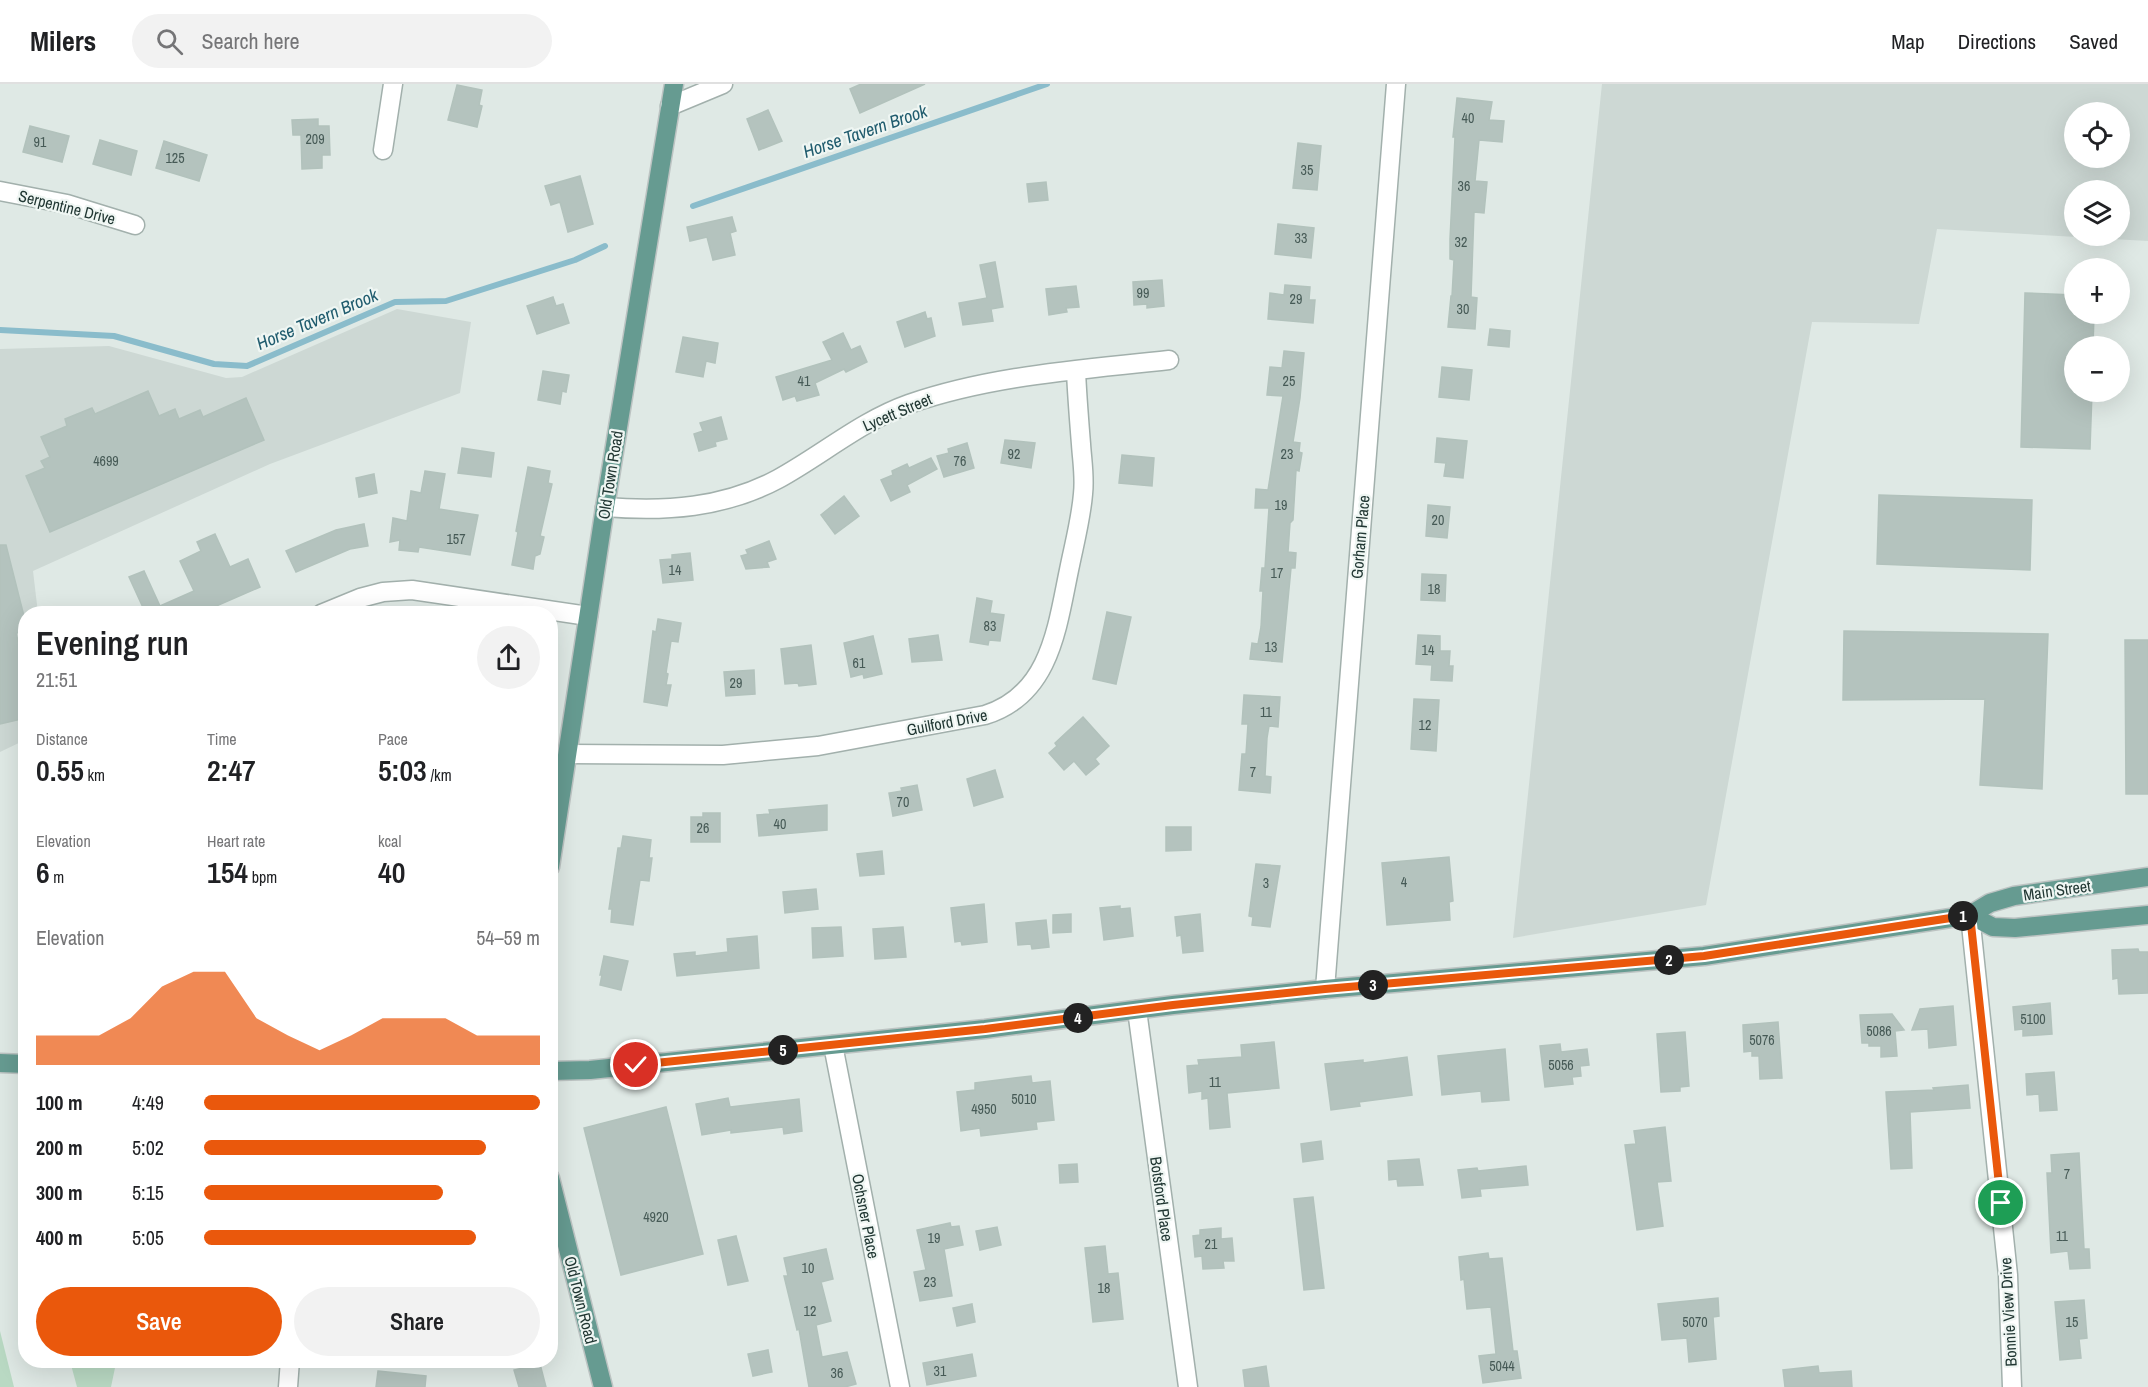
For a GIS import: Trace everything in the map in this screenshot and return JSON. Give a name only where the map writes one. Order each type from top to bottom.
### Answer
[{"type":"main road","name":"Old Town Road","points":[[558,817],[605,507],[674,84]]},
{"type":"main road","name":"Main Street","points":[[558,1071],[590,1070],[833,1046],[1325,989],[1704,956],[1970,915],[1990,903],[2014,896],[2148,877]]},
{"type":"main road","name":"Main Street","points":[[1970,915],[1993,927],[2015,928],[2148,915]]},
{"type":"main road","points":[[0,1063],[18,1064]]},
{"type":"main road","name":"Old Town Road","points":[[558,1210],[603,1387]]},
{"type":"street","points":[[383,150],[393,84]]},
{"type":"street","points":[[670,106],[723,84]]},
{"type":"street","name":"Gorham Place","points":[[1325,989],[1396,84]]},
{"type":"street","name":"Serpentine Drive","points":[[0,191],[67,204],[135,225]]},
{"type":"street","name":"Lycett Street","points":[[605,507],[643,510],[705,505],[728,500],[778,478],[878,417],[954,389],[1001,379],[1169,360]]},
{"type":"street","name":"Guilford Drive","points":[[568,754],[723,755],[818,746],[985,715],[1001,710],[1019,698],[1045,663],[1057,629],[1079,518],[1083,493],[1083,472],[1076,371]]},
{"type":"street","points":[[340,606],[382,592],[412,590],[520,606]]},
{"type":"street","points":[[558,612],[588,616]]},
{"type":"street","name":"Bonnie View Drive","points":[[1970,915],[2008,1275],[2012,1387]]},
{"type":"street","name":"Botsford Place","points":[[1137,1010],[1188,1387]]},
{"type":"street","name":"Ochsner Place","points":[[833,1046],[900,1387]]},
{"type":"street","points":[[288,1387],[289,1368]]},
{"type":"shaded area","points":[[1602,84],[2148,84],[2148,241],[2130,240],[2130,180],[2064,180],[2064,236],[1937,229],[1919,324],[1812,322],[1706,905],[1513,938]]},
{"type":"shaded area","points":[[397,309],[471,322],[460,393],[270,464],[33,571],[37,606],[18,606],[18,743],[0,752],[0,349],[109,346],[226,378],[242,377]]},
{"type":"green space","points":[[0,1331],[14,1387],[0,1387]]},
{"type":"green space","points":[[72,1368],[115,1368],[111,1387],[77,1387]]},
{"type":"building","points":[[861,84],[925,84],[860,113],[850,89]]},
{"type":"building","points":[[457,85],[482,90],[479,105],[482,106],[477,127],[448,120]]},
{"type":"building","points":[[1457,98],[1492,102],[1489,120],[1504,121],[1502,142],[1479,140],[1475,181],[1487,182],[1484,213],[1474,212],[1471,297],[1477,298],[1475,329],[1448,327],[1454,260],[1450,259],[1450,239],[1455,137],[1453,137]]},
{"type":"building","points":[[768,110],[782,141],[759,150],[747,119]]},
{"type":"building","points":[[318,119],[318,126],[329,126],[330,155],[322,155],[322,168],[302,169],[301,135],[293,135],[292,120]]},
{"type":"building","points":[[30,126],[69,136],[62,162],[23,152]]},
{"type":"building","points":[[100,140],[137,151],[131,175],[93,164]]},
{"type":"building","points":[[164,141],[207,155],[199,181],[156,168]]},
{"type":"building","points":[[1298,143],[1321,146],[1317,190],[1293,188]]},
{"type":"building","points":[[580,176],[593,224],[568,232],[560,202],[551,205],[545,186]]},
{"type":"building","points":[[1046,182],[1048,200],[1029,202],[1027,184]]},
{"type":"building","points":[[732,217],[736,231],[730,233],[735,255],[713,260],[707,237],[690,241],[687,227]]},
{"type":"building","points":[[1278,224],[1314,228],[1311,258],[1275,254]]},
{"type":"building","points":[[995,262],[1003,307],[991,309],[993,321],[963,325],[959,303],[987,298],[980,265]]},
{"type":"building","points":[[1162,280],[1164,306],[1147,308],[1147,304],[1134,305],[1133,282]]},
{"type":"building","points":[[1285,285],[1310,287],[1309,300],[1315,300],[1313,323],[1268,319],[1270,293],[1284,295]]},
{"type":"building","points":[[1076,286],[1079,307],[1066,308],[1067,312],[1049,315],[1046,289]]},
{"type":"building","points":[[2025,293],[2064,295],[2064,324],[2094,324],[2093,336],[2064,336],[2064,402],[2092,402],[2090,449],[2021,447]]},
{"type":"building","points":[[553,297],[556,306],[563,304],[569,323],[537,334],[527,306]]},
{"type":"building","points":[[925,312],[927,319],[931,318],[935,336],[905,347],[897,322]]},
{"type":"building","points":[[1490,329],[1510,331],[1509,347],[1488,345]]},
{"type":"building","points":[[843,333],[851,350],[860,346],[867,362],[846,372],[844,369],[815,383],[819,395],[797,401],[795,396],[783,400],[776,377],[832,360],[823,342]]},
{"type":"building","points":[[683,337],[718,343],[715,363],[706,361],[703,377],[676,372]]},
{"type":"building","points":[[1284,351],[1304,353],[1293,442],[1300,443],[1299,452],[1302,453],[1299,471],[1296,470],[1293,520],[1290,523],[1288,552],[1296,553],[1295,568],[1291,568],[1282,662],[1250,659],[1252,643],[1258,644],[1261,627],[1263,591],[1260,591],[1262,568],[1265,568],[1269,508],[1255,508],[1256,489],[1268,490],[1283,396],[1267,395],[1270,367],[1282,368]]},
{"type":"building","points":[[1442,367],[1472,370],[1469,400],[1439,397]]},
{"type":"building","points":[[543,371],[569,375],[566,392],[562,391],[560,404],[538,400]]},
{"type":"building","points":[[148,391],[159,416],[175,409],[179,419],[200,410],[203,417],[246,398],[264,440],[50,532],[26,476],[45,468],[41,461],[50,457],[41,437],[67,426],[65,419],[92,408],[95,414]]},
{"type":"building","points":[[721,417],[727,439],[715,442],[716,446],[699,451],[694,434],[703,431],[700,423]]},
{"type":"building","points":[[1437,438],[1467,441],[1463,478],[1444,476],[1446,463],[1435,462]]},
{"type":"building","points":[[1005,440],[1035,443],[1031,468],[1001,463]]},
{"type":"building","points":[[967,443],[974,468],[944,477],[937,456],[949,453],[948,449]]},
{"type":"building","points":[[462,448],[494,453],[491,477],[458,473]]},
{"type":"building","points":[[1122,455],[1154,458],[1152,486],[1119,483]]},
{"type":"building","points":[[931,458],[937,469],[907,485],[910,492],[891,501],[881,480],[893,475],[892,471],[907,464],[909,468]]},
{"type":"building","points":[[528,467],[550,471],[548,483],[552,484],[540,536],[544,537],[540,554],[535,556],[533,569],[512,565]]},
{"type":"building","points":[[425,471],[445,474],[439,509],[478,515],[470,555],[419,547],[418,552],[399,550],[400,540],[390,542],[393,518],[407,521],[411,491],[421,493]]},
{"type":"building","points":[[374,474],[377,493],[359,497],[356,478]]},
{"type":"building","points":[[1879,495],[2032,500],[2030,570],[1877,564]]},
{"type":"building","points":[[844,496],[859,516],[835,534],[821,515]]},
{"type":"building","points":[[1428,505],[1450,507],[1447,538],[1426,536]]},
{"type":"building","points":[[364,524],[368,546],[350,549],[296,572],[286,551],[336,530]]},
{"type":"building","points":[[215,534],[230,567],[248,559],[260,587],[216,606],[160,606],[194,591],[180,561],[201,551],[197,542]]},
{"type":"building","points":[[769,541],[776,559],[767,562],[769,567],[746,569],[741,556],[748,554],[746,550]]},
{"type":"building","points":[[0,545],[6,545],[21,606],[18,606],[18,633],[16,633],[18,641],[18,720],[0,724]]},
{"type":"building","points":[[690,553],[693,580],[663,583],[660,560],[672,559],[672,555]]},
{"type":"building","points":[[144,571],[160,606],[142,606],[129,577]]},
{"type":"building","points":[[1422,574],[1446,575],[1445,601],[1421,600]]},
{"type":"building","points":[[977,598],[992,601],[990,613],[1004,615],[1000,641],[989,640],[988,645],[970,642]]},
{"type":"building","points":[[1107,612],[1131,617],[1116,684],[1093,679]]},
{"type":"building","points":[[658,619],[681,623],[678,642],[671,641],[666,673],[668,674],[666,685],[671,685],[667,706],[644,702],[653,631],[656,632]]},
{"type":"building","points":[[1844,631],[2048,634],[2042,789],[1980,785],[1985,699],[1843,700]]},
{"type":"building","points":[[938,635],[942,660],[912,662],[909,639]]},
{"type":"building","points":[[1418,635],[1440,636],[1440,651],[1450,651],[1449,666],[1453,666],[1452,681],[1431,680],[1432,665],[1416,664]]},
{"type":"building","points":[[873,636],[882,674],[864,678],[863,674],[851,677],[844,643]]},
{"type":"building","points":[[2125,640],[2148,640],[2148,794],[2126,794]]},
{"type":"building","points":[[811,645],[816,684],[799,686],[798,683],[785,684],[781,649]]},
{"type":"building","points":[[754,670],[755,694],[726,696],[724,672]]},
{"type":"building","points":[[1244,695],[1280,697],[1278,727],[1269,726],[1267,738],[1265,776],[1271,777],[1270,793],[1239,790],[1242,754],[1246,754],[1248,724],[1242,724]]},
{"type":"building","points":[[1414,699],[1439,700],[1436,751],[1411,749]]},
{"type":"building","points":[[1083,717],[1109,746],[1095,759],[1099,764],[1086,775],[1074,761],[1064,770],[1049,753],[1057,746],[1055,743]]},
{"type":"building","points":[[995,770],[1003,797],[974,806],[967,779]]},
{"type":"building","points":[[917,785],[922,810],[893,816],[889,793]]},
{"type":"building","points":[[827,805],[827,830],[759,836],[757,815],[770,814],[769,810]]},
{"type":"building","points":[[703,813],[720,813],[720,842],[691,842],[691,817],[703,817]]},
{"type":"building","points":[[1166,827],[1191,827],[1191,850],[1166,851]]},
{"type":"building","points":[[623,836],[651,840],[649,858],[652,858],[649,881],[640,880],[633,925],[611,922],[612,909],[609,909],[618,848],[621,848]]},
{"type":"building","points":[[882,851],[884,874],[860,876],[857,854]]},
{"type":"building","points":[[1449,857],[1453,901],[1449,902],[1450,920],[1387,925],[1382,863]]},
{"type":"building","points":[[1256,864],[1280,866],[1270,927],[1252,925],[1253,917],[1249,916]]},
{"type":"building","points":[[816,889],[818,909],[785,913],[783,892]]},
{"type":"building","points":[[984,904],[987,942],[962,945],[961,941],[955,942],[951,908]]},
{"type":"building","points":[[1120,906],[1120,909],[1130,908],[1133,936],[1104,940],[1100,908]]},
{"type":"building","points":[[1071,914],[1071,932],[1053,933],[1053,915]]},
{"type":"building","points":[[1200,914],[1203,951],[1183,953],[1181,935],[1177,936],[1175,917]]},
{"type":"building","points":[[1046,920],[1049,947],[1032,949],[1031,944],[1018,945],[1016,923]]},
{"type":"building","points":[[841,927],[843,956],[813,958],[812,928]]},
{"type":"building","points":[[903,927],[906,957],[875,959],[873,929]]},
{"type":"building","points":[[757,936],[759,968],[677,976],[674,954],[695,952],[695,956],[728,952],[727,939]]},
{"type":"building","points":[[2138,949],[2139,952],[2148,952],[2148,993],[2119,994],[2118,978],[2113,979],[2112,950]]},
{"type":"building","points":[[604,956],[628,961],[621,990],[600,985]]},
{"type":"building","points":[[2050,1003],[2052,1034],[2023,1036],[2023,1029],[2015,1030],[2013,1007]]},
{"type":"building","points":[[1953,1006],[1956,1045],[1929,1048],[1928,1029],[1912,1030],[1920,1009]]},
{"type":"building","points":[[1892,1014],[1904,1030],[1895,1031],[1897,1056],[1881,1057],[1881,1046],[1869,1046],[1869,1043],[1862,1043],[1860,1015]]},
{"type":"building","points":[[1778,1022],[1782,1078],[1760,1079],[1759,1056],[1752,1056],[1752,1051],[1744,1052],[1743,1025]]},
{"type":"building","points":[[1685,1032],[1689,1086],[1680,1087],[1680,1091],[1661,1092],[1657,1034]]},
{"type":"building","points":[[1274,1042],[1279,1088],[1227,1093],[1230,1127],[1210,1129],[1208,1098],[1202,1099],[1202,1091],[1189,1093],[1187,1066],[1199,1065],[1198,1060],[1242,1057],[1241,1045]]},
{"type":"building","points":[[1560,1044],[1561,1052],[1587,1049],[1589,1065],[1580,1066],[1581,1076],[1572,1077],[1573,1084],[1545,1087],[1540,1046]]},
{"type":"building","points":[[1505,1049],[1509,1100],[1482,1102],[1481,1091],[1442,1095],[1438,1056]]},
{"type":"building","points":[[1407,1057],[1412,1095],[1359,1102],[1360,1106],[1331,1110],[1325,1064],[1363,1060],[1363,1063]]},
{"type":"building","points":[[2054,1072],[2057,1110],[2040,1111],[2039,1094],[2027,1095],[2026,1074]]},
{"type":"building","points":[[1031,1076],[1032,1083],[1050,1081],[1054,1120],[1036,1122],[1037,1129],[981,1136],[980,1128],[961,1131],[957,1092],[975,1090],[975,1083]]},
{"type":"building","points":[[1968,1085],[1970,1108],[1910,1112],[1912,1168],[1891,1169],[1886,1092],[1934,1090],[1933,1088]]},
{"type":"building","points":[[728,1098],[730,1107],[799,1099],[802,1131],[784,1134],[783,1127],[731,1133],[731,1130],[702,1135],[696,1104]]},
{"type":"building","points":[[666,1107],[703,1254],[621,1275],[584,1128]]},
{"type":"building","points":[[1665,1127],[1671,1181],[1657,1182],[1663,1226],[1637,1230],[1625,1145],[1636,1144],[1634,1131]]},
{"type":"building","points":[[1321,1141],[1323,1159],[1303,1162],[1301,1144]]},
{"type":"building","points":[[2079,1153],[2084,1249],[2089,1249],[2090,1268],[2070,1269],[2068,1251],[2051,1253],[2047,1173],[2052,1173],[2051,1155]]},
{"type":"building","points":[[1419,1159],[1423,1185],[1398,1186],[1397,1179],[1389,1180],[1388,1161]]},
{"type":"building","points":[[1077,1164],[1078,1182],[1060,1183],[1059,1165]]},
{"type":"building","points":[[1526,1166],[1528,1185],[1480,1189],[1481,1196],[1462,1198],[1458,1170],[1477,1168],[1478,1171]]},
{"type":"building","points":[[1313,1197],[1324,1288],[1304,1290],[1294,1199]]},
{"type":"building","points":[[950,1223],[951,1227],[959,1226],[963,1245],[944,1249],[952,1296],[920,1301],[914,1272],[926,1270],[917,1230]]},
{"type":"building","points":[[997,1227],[1001,1245],[980,1250],[976,1231]]},
{"type":"building","points":[[1221,1228],[1221,1239],[1232,1238],[1234,1261],[1223,1261],[1224,1268],[1203,1269],[1202,1256],[1195,1257],[1193,1236],[1200,1235],[1200,1230]]},
{"type":"building","points":[[736,1236],[748,1281],[728,1285],[718,1240]]},
{"type":"building","points":[[1105,1246],[1108,1274],[1118,1273],[1123,1319],[1093,1322],[1085,1248]]},
{"type":"building","points":[[826,1249],[833,1279],[821,1282],[831,1321],[816,1325],[822,1357],[847,1352],[856,1384],[845,1387],[809,1387],[799,1329],[797,1330],[784,1276],[788,1276],[784,1258]]},
{"type":"building","points":[[1488,1253],[1489,1259],[1502,1258],[1513,1351],[1517,1351],[1521,1378],[1483,1383],[1479,1356],[1496,1354],[1491,1307],[1467,1309],[1459,1257]]},
{"type":"building","points":[[1718,1298],[1719,1316],[1713,1317],[1716,1359],[1689,1362],[1687,1338],[1662,1340],[1658,1304]]},
{"type":"building","points":[[2084,1300],[2087,1338],[2079,1339],[2081,1358],[2060,1360],[2055,1302]]},
{"type":"building","points":[[972,1304],[975,1322],[957,1326],[953,1308]]},
{"type":"building","points":[[768,1350],[772,1372],[753,1376],[748,1354]]},
{"type":"building","points":[[972,1354],[976,1376],[927,1385],[923,1363]]},
{"type":"building","points":[[1266,1366],[1269,1387],[1245,1387],[1243,1370]]},
{"type":"building","points":[[1818,1366],[1819,1373],[1851,1371],[1852,1387],[1785,1387],[1783,1370]]},
{"type":"building","points":[[541,1368],[546,1387],[519,1387],[514,1370]]},
{"type":"building","points":[[378,1371],[426,1376],[425,1387],[376,1387]]},
{"type":"waterway","name":"Horse Tavern Brook","points":[[693,206],[1047,84]]},
{"type":"waterway","name":"Horse Tavern Brook","points":[[0,330],[114,336],[214,364],[247,366],[395,302],[446,301],[575,260],[605,246]]},
{"type":"route","points":[[636,1065],[833,1046],[1325,989],[1704,956],[1970,915],[2001,1203]]}]
